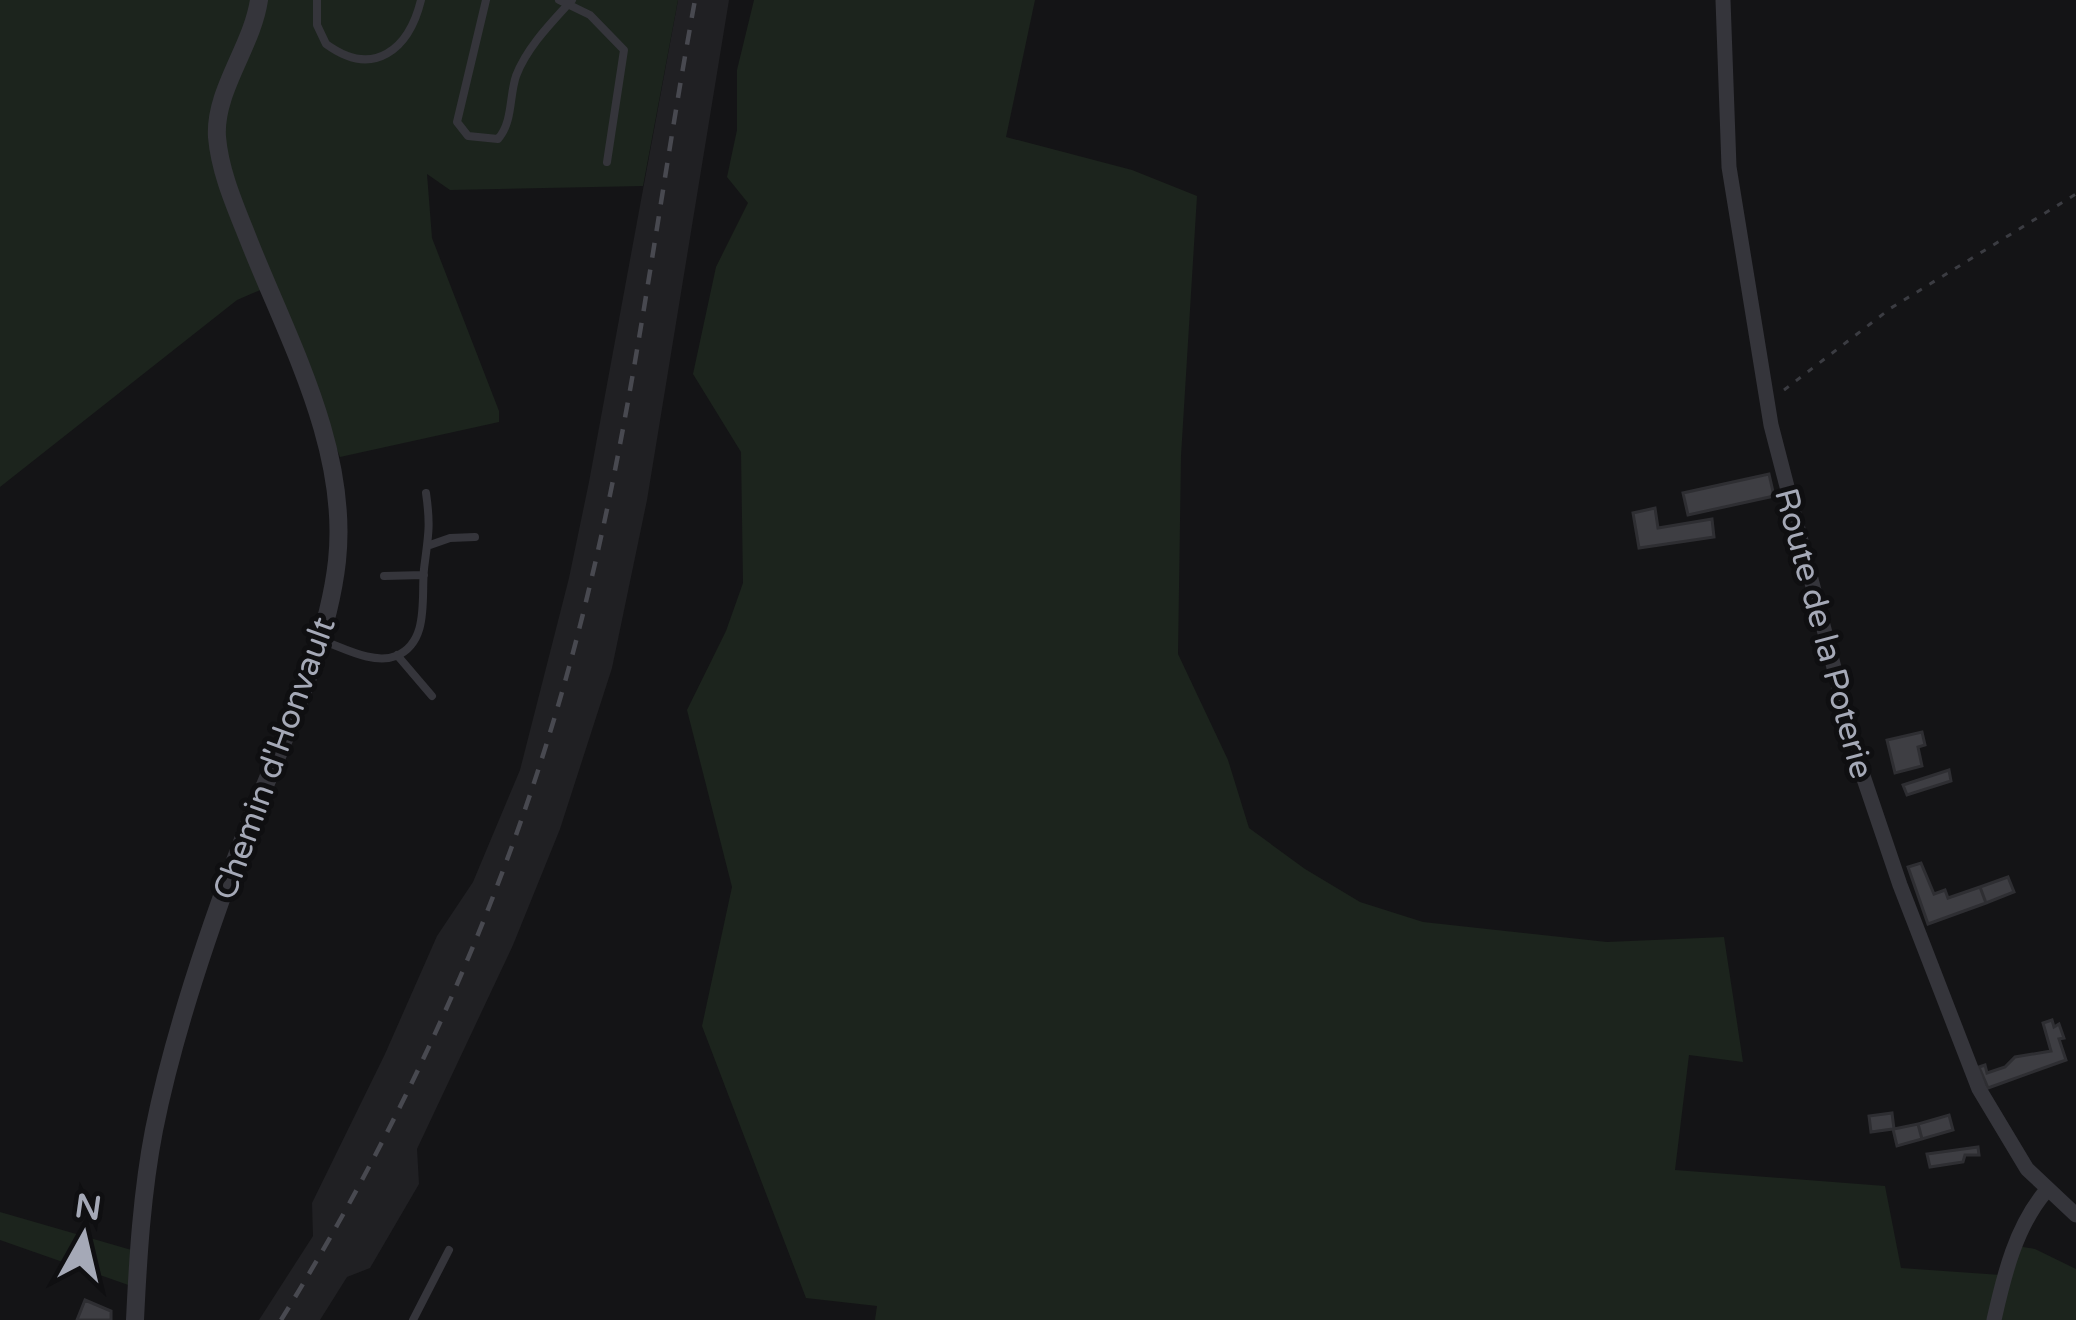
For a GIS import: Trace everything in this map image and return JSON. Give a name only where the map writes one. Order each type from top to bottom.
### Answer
[{"type":"street","name":"Chemin d'Honvault","points":[[135,1320],[149,1161],[169,1071],[233,865],[320,640],[338,549],[334,469],[233,198],[217,142],[219,111],[252,35],[259,0]]},
{"type":"street","name":"Route de la Poterie","points":[[1723,0],[1730,166],[1768,405],[1842,704],[1894,870],[1984,1101],[2020,1160],[2046,1191],[2076,1215]]},
{"type":"street","points":[[1994,1320],[2015,1246],[2046,1191]]},
{"type":"lane","points":[[317,0],[317,25],[326,44],[359,58],[383,55],[404,42],[421,0]]},
{"type":"lane","points":[[486,0],[457,122],[462,133],[482,140],[502,135],[520,68],[566,2],[596,20],[624,50],[607,162]]},
{"type":"lane","points":[[320,640],[373,657],[397,656],[416,634],[423,616],[430,545],[426,493]]},
{"type":"lane","points":[[430,545],[475,537]]},
{"type":"lane","points":[[384,576],[424,575]]},
{"type":"lane","points":[[397,656],[432,696]]},
{"type":"lane","points":[[413,1320],[449,1250]]},
{"type":"path","points":[[1768,405],[1797,376],[1891,308],[2076,194]]},
{"type":"shaded area","points":[[0,0],[678,0],[643,186],[450,190],[427,174],[432,238],[499,411],[499,422],[340,457],[274,284],[237,300],[0,487]]},
{"type":"shaded area","points":[[678,0],[729,0],[647,500],[612,668],[560,829],[513,945],[417,1149],[419,1184],[370,1268],[347,1277],[320,1320],[259,1320],[313,1236],[312,1203],[437,936],[473,882],[520,770],[589,482]]},
{"type":"shaded area","points":[[754,0],[1035,0],[1006,137],[1132,170],[1197,196],[1181,456],[1178,654],[1228,760],[1249,828],[1360,902],[1423,922],[1607,942],[1724,937],[1743,1062],[1689,1055],[1675,1170],[1885,1186],[1901,1268],[2001,1275],[2010,1245],[2035,1249],[2076,1269],[2076,1320],[875,1320],[877,1306],[806,1298],[702,1026],[732,887],[687,710],[726,631],[743,583],[741,452],[693,374],[716,267],[748,203],[727,177],[737,130],[737,70]]},
{"type":"shaded area","points":[[0,1212],[135,1251],[134,1287],[0,1240]]},
{"type":"building","points":[[1769,474],[1774,496],[1688,515],[1683,493]]},
{"type":"building","points":[[1655,508],[1658,528],[1712,519],[1714,537],[1639,548],[1633,513]]},
{"type":"building","points":[[1922,732],[1925,745],[1918,747],[1922,766],[1895,773],[1887,740]]},
{"type":"building","points":[[1949,770],[1951,781],[1907,795],[1903,785]]},
{"type":"building","points":[[1921,863],[1934,894],[1945,890],[1948,898],[1980,887],[1986,903],[1928,924],[1908,867]]},
{"type":"building","points":[[2008,877],[2014,892],[1986,903],[1980,887]]},
{"type":"building","points":[[2052,1020],[2054,1027],[2059,1024],[2064,1038],[2059,1039],[2066,1060],[1988,1088],[1979,1067],[1985,1065],[1987,1073],[2005,1067],[2015,1057],[2051,1051],[2043,1023]]},
{"type":"building","points":[[1892,1113],[1894,1129],[1918,1124],[1922,1139],[1897,1146],[1893,1129],[1871,1132],[1869,1116]]},
{"type":"building","points":[[1949,1115],[1953,1130],[1922,1139],[1918,1124]]},
{"type":"building","points":[[1978,1147],[1979,1155],[1965,1155],[1963,1162],[1930,1167],[1927,1154]]},
{"type":"building","points":[[85,1300],[111,1311],[111,1320],[77,1320]]},
{"type":"railway","points":[[281,1320],[380,1147],[424,1057],[502,874],[535,780],[606,516],[695,0]]}]
